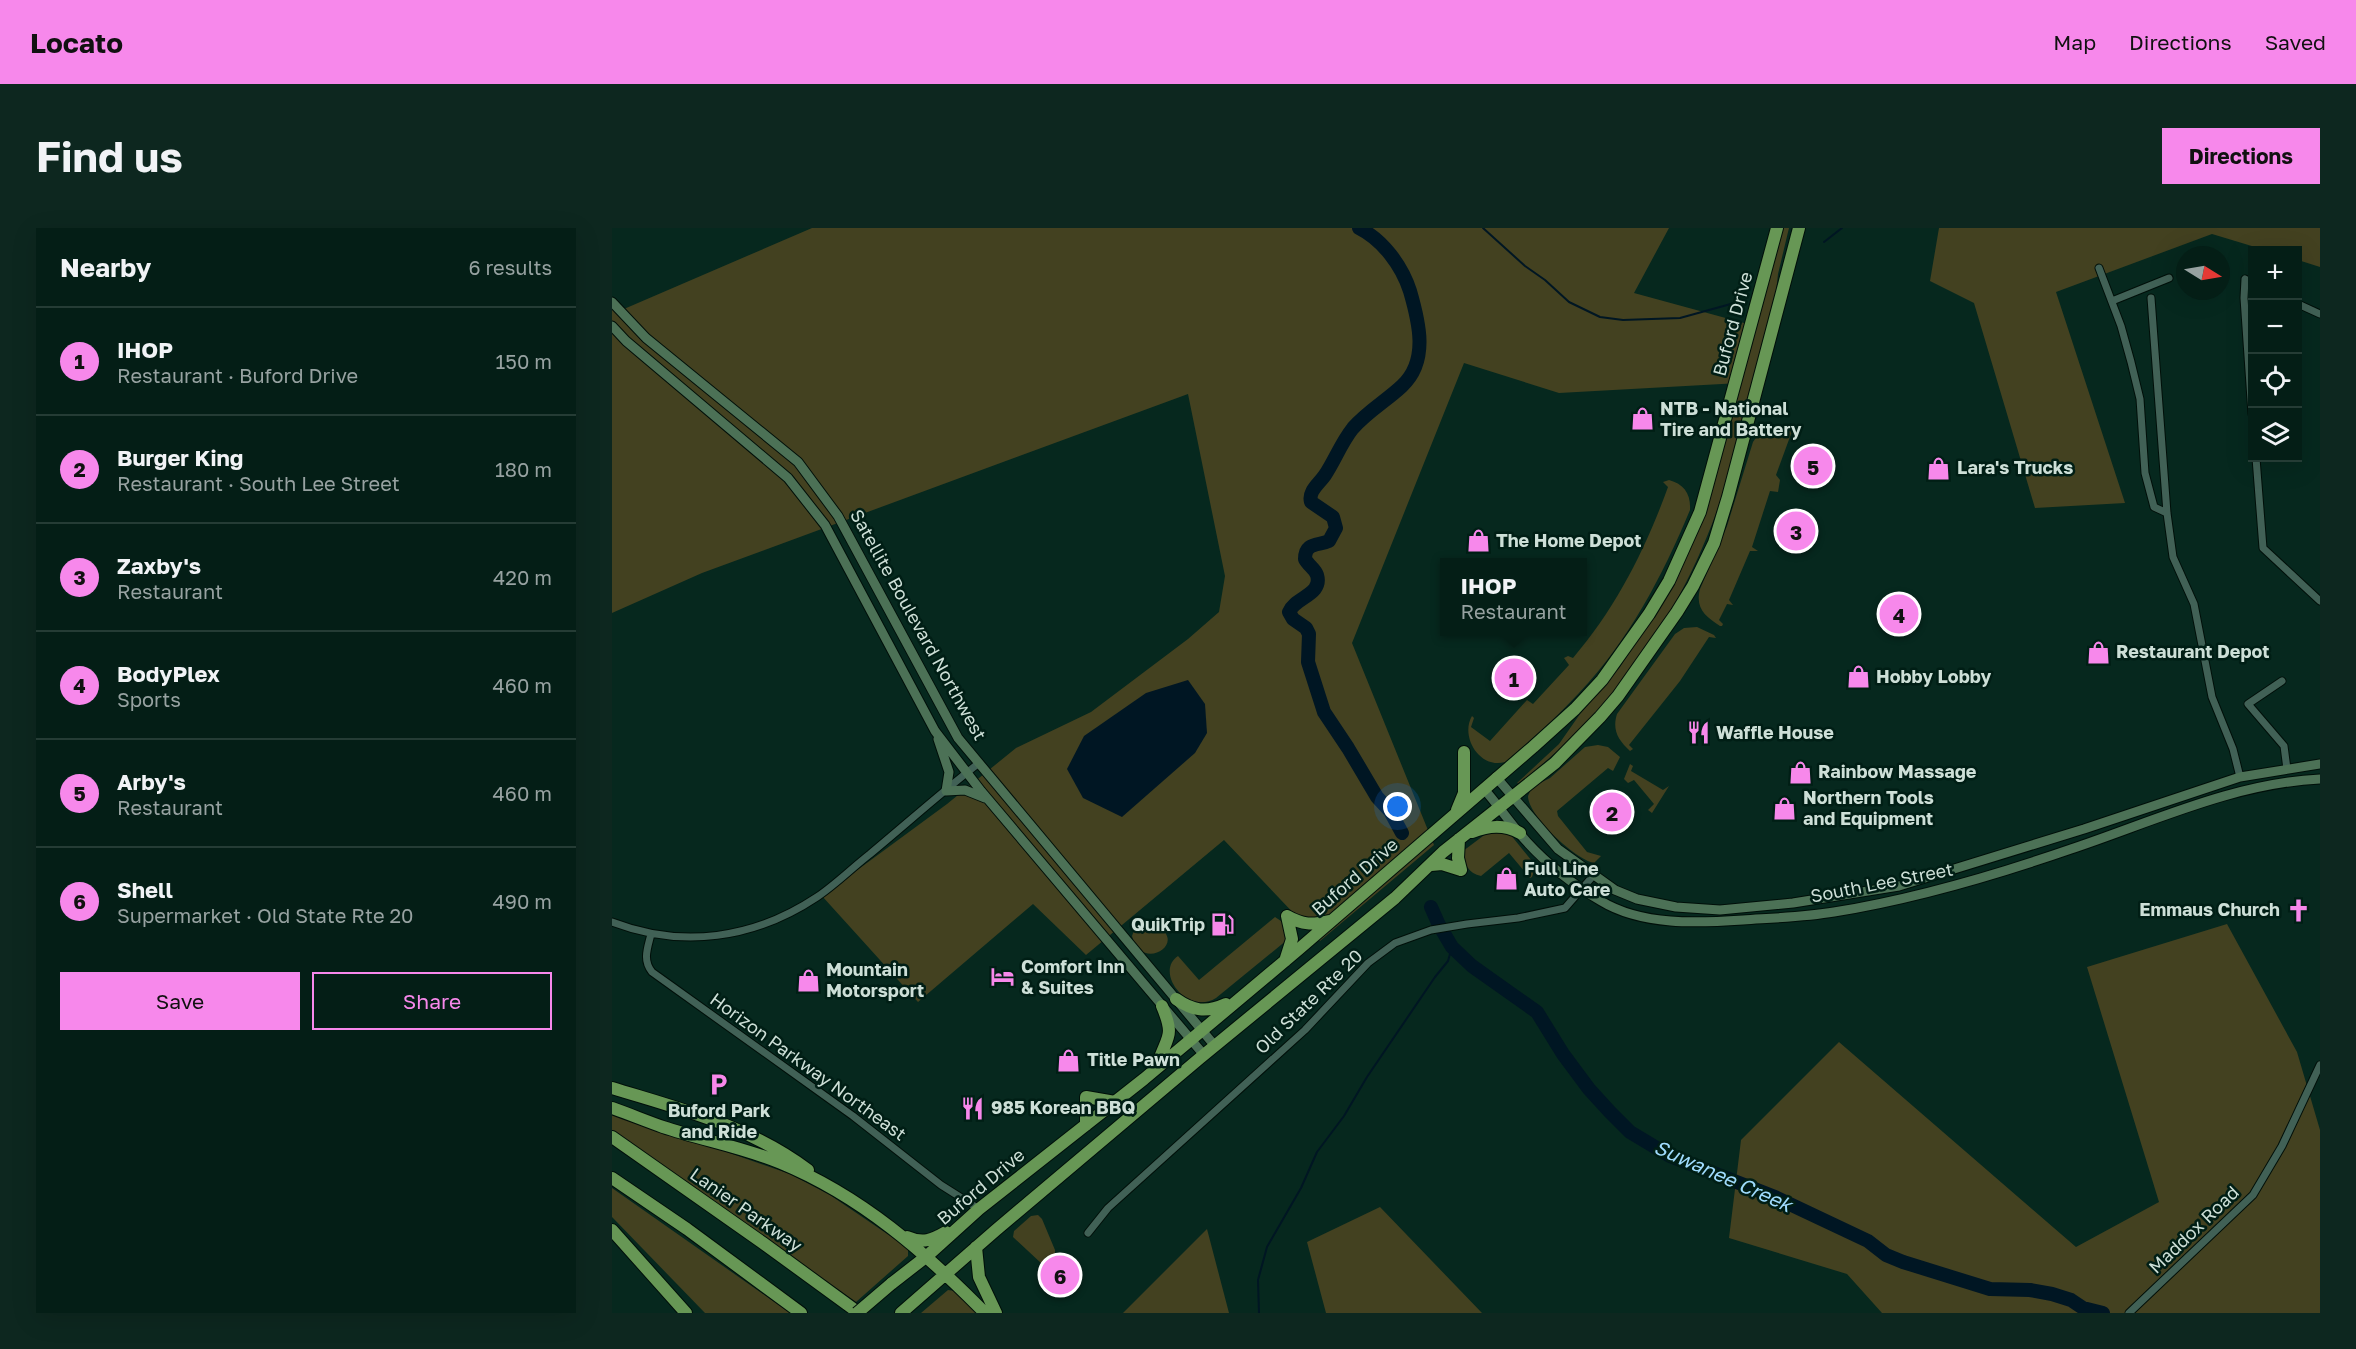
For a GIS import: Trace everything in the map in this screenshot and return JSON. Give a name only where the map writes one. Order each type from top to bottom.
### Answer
[{"type":"highway","name":"Buford Drive","points":[[858,1313],[979,1209],[1156,1069],[1334,920],[1566,716],[1602,680],[1649,614],[1669,581],[1700,512],[1777,228]]},
{"type":"highway","points":[[901,1313],[945,1273],[1204,1055],[1362,926],[1462,837],[1555,763],[1606,710],[1659,639],[1704,565],[1722,520],[1799,228]]},
{"type":"highway","points":[[1456,813],[1464,793],[1464,752]]},
{"type":"highway","points":[[1462,837],[1490,826],[1511,829],[1520,833]]},
{"type":"highway","points":[[1431,865],[1442,864],[1461,870],[1458,861],[1462,837]]},
{"type":"highway","points":[[1285,961],[1292,939],[1287,916],[1302,925],[1334,920]]},
{"type":"highway","points":[[1176,999],[1188,1007],[1201,1011],[1213,1010],[1243,996]]},
{"type":"highway","points":[[1156,1069],[1168,1040],[1170,1024],[1162,1006]]},
{"type":"highway","points":[[612,1088],[719,1122],[754,1136],[792,1157],[900,1234],[927,1256],[985,1313]]},
{"type":"highway","points":[[1086,1125],[1086,1097],[1115,1102]]},
{"type":"highway","points":[[612,1108],[664,1127],[778,1162],[838,1192]]},
{"type":"highway","name":"Lanier Parkway","points":[[612,1137],[858,1313]]},
{"type":"highway","points":[[612,1178],[687,1229],[801,1313]]},
{"type":"highway","points":[[900,1234],[915,1241],[932,1240],[966,1221]]},
{"type":"highway","points":[[612,1230],[686,1313]]},
{"type":"highway","points":[[976,1247],[979,1277],[996,1313]]},
{"type":"main road","name":"Satellite Boulevard Northwest","points":[[612,302],[646,338],[798,462],[838,516],[958,738],[1215,1046]]},
{"type":"main road","name":"Satellite Boulevard Northwest","points":[[612,326],[626,341],[788,478],[825,525],[935,731],[987,799],[1204,1055]]},
{"type":"main road","points":[[935,731],[949,772],[946,791],[966,790],[987,799]]},
{"type":"main road","name":"South Lee Street","points":[[1496,777],[1513,795],[1534,824],[1558,849],[1615,890],[1637,899],[1676,907],[1720,910],[1793,903],[1899,886],[2084,829],[2240,777],[2320,764]]},
{"type":"main road","name":"South Lee Street","points":[[1484,789],[1546,862],[1602,902],[1624,912],[1664,920],[1708,922],[1832,913],[1895,901],[1979,879],[2228,795],[2303,780],[2320,779]]},
{"type":"street","points":[[2099,268],[2124,335],[2140,399],[2145,473],[2154,507],[2167,513]]},
{"type":"street","points":[[2112,301],[2169,278]]},
{"type":"street","points":[[2248,280],[2245,279],[2244,298],[2253,408]]},
{"type":"street","points":[[2151,298],[2167,513],[2173,557],[2194,604],[2212,697],[2233,749],[2240,777]]},
{"type":"street","points":[[2302,306],[2320,314]]},
{"type":"street","points":[[2256,462],[2263,548],[2320,601]]},
{"type":"street","points":[[2282,681],[2248,704],[2284,746],[2287,769]]},
{"type":"street","points":[[612,922],[651,934],[679,938],[719,936],[783,918],[818,897],[979,764]]},
{"type":"street","name":"Old State Rte 20","points":[[1088,1233],[1108,1208],[1305,1030],[1368,963],[1395,943],[1431,930],[1518,918],[1565,908],[1593,876]]},
{"type":"street","name":"Horizon Parkway Northeast","points":[[651,934],[646,958],[648,968],[652,972],[838,1105],[941,1185],[979,1209]]},
{"type":"street","name":"Maddox Road","points":[[2129,1313],[2253,1195],[2282,1146],[2320,1065]]},
{"type":"shaded area","points":[[812,228],[1669,228],[1634,293],[1755,326],[1781,228],[1789,228],[1776,292],[1744,414],[1721,498],[1702,549],[1678,598],[1634,668],[1600,710],[1561,748],[1519,784],[1517,783],[1559,744],[1580,714],[1620,667],[1661,604],[1740,383],[1559,393],[1464,363],[1352,643],[1434,845],[1320,941],[1224,840],[1086,955],[1033,904],[918,1002],[822,896],[947,804],[1016,748],[1091,712],[1188,639],[1219,612],[1225,576],[1188,394],[702,573],[612,613],[612,299],[617,312]]},
{"type":"shaded area","points":[[1939,228],[2320,228],[2320,267],[2302,261],[2302,246],[2252,246],[2212,234],[2056,292],[2125,503],[2035,508],[1974,303],[1930,281]]},
{"type":"shaded area","points":[[1781,428],[1798,434],[1791,434],[1776,475],[1780,480],[1778,492],[1770,491],[1752,547],[1758,551],[1750,551],[1729,600],[1733,605],[1727,604],[1719,620],[1723,624],[1720,626],[1702,611],[1699,601],[1700,589],[1727,526],[1753,442],[1765,430]]},
{"type":"shaded area","points":[[1669,480],[1686,490],[1690,510],[1656,583],[1629,629],[1597,673],[1543,729],[1505,762],[1487,761],[1474,749],[1470,741],[1468,733],[1472,716],[1474,718],[1471,727],[1490,741],[1527,700],[1533,704],[1569,665],[1564,658],[1568,656],[1573,658],[1589,639],[1616,598],[1640,555],[1668,487],[1663,482]]},
{"type":"shaded area","points":[[1697,627],[1716,638],[1709,637],[1680,681],[1629,745],[1633,749],[1630,751],[1617,734],[1615,725],[1617,714],[1675,634],[1684,628]]},
{"type":"shaded area","points":[[1598,745],[1608,747],[1620,757],[1613,771],[1608,768],[1557,811],[1558,816],[1587,852],[1601,856],[1594,863],[1576,854],[1544,825],[1530,804],[1528,796],[1532,787],[1550,778],[1585,747]]},
{"type":"shaded area","points":[[1630,764],[1633,766],[1631,771],[1663,790],[1669,786],[1652,813],[1648,810],[1654,804],[1634,780],[1628,783],[1624,779]]},
{"type":"shaded area","points":[[1494,831],[1510,834],[1536,866],[1532,877],[1530,878],[1509,853],[1481,876],[1470,870],[1464,860],[1463,851],[1487,833]]},
{"type":"shaded area","points":[[1275,917],[1284,923],[1287,940],[1216,998],[1205,1002],[1194,1001],[1177,990],[1170,972],[1172,963],[1178,956],[1199,980]]},
{"type":"shaded area","points":[[1152,920],[1165,932],[1168,940],[1162,950],[1149,954],[1136,946],[1132,936],[1139,924]]},
{"type":"shaded area","points":[[2227,924],[2297,1052],[2320,1130],[2320,1313],[1882,1313],[1847,1274],[1729,1238],[1741,1140],[1839,1042],[2076,1247],[2159,1202],[2087,967]]},
{"type":"shaded area","points":[[612,1112],[790,1174],[830,1195],[902,1244],[908,1249],[908,1256],[856,1302],[612,1131]]},
{"type":"shaded area","points":[[612,1188],[790,1313],[705,1313],[612,1217]]},
{"type":"shaded area","points":[[1380,1207],[1482,1313],[1326,1313],[1307,1242]]},
{"type":"shaded area","points":[[1038,1215],[1042,1219],[1055,1250],[1055,1255],[1046,1264],[1042,1264],[1013,1237],[1014,1231],[1031,1216]]},
{"type":"shaded area","points":[[1207,1229],[1229,1313],[1123,1313]]},
{"type":"shaded area","points":[[948,1290],[955,1291],[978,1313],[921,1313]]},
{"type":"water","points":[[1188,680],[1205,704],[1207,733],[1195,753],[1122,817],[1083,798],[1067,769],[1084,736],[1146,693]]},
{"type":"waterway","name":"Suwanee Creek","points":[[1359,228],[1384,247],[1402,272],[1410,291],[1419,328],[1419,353],[1410,376],[1402,386],[1353,428],[1313,491],[1311,502],[1333,517],[1336,528],[1329,541],[1307,550],[1305,559],[1316,573],[1318,582],[1312,592],[1292,607],[1289,612],[1293,619],[1306,628],[1309,634],[1308,662],[1324,712],[1377,797],[1390,811],[1402,833]]},
{"type":"waterway","points":[[1483,228],[1569,302],[1600,317],[1623,320],[1680,318],[1738,302]]},
{"type":"waterway","points":[[1824,242],[1842,228]]},
{"type":"waterway","name":"Suwanee Creek","points":[[1431,907],[1452,947],[1472,966],[1537,1012],[1563,1054],[1589,1089],[1630,1132],[1670,1156],[1775,1197],[1868,1241],[1886,1255],[1903,1262],[1990,1289],[2030,1290],[2052,1294],[2071,1300],[2083,1308],[2103,1313]]},
{"type":"waterway","points":[[1259,1313],[1258,1280],[1267,1247],[1301,1188],[1317,1152],[1344,1116],[1367,1077],[1448,961],[1452,947]]},
{"type":"place","name":"NTB - National Tire and Battery","points":[[1642,419]]},
{"type":"place","name":"Arby's","points":[[1813,466]]},
{"type":"place","name":"Lara's Trucks","points":[[1939,468]]},
{"type":"place","name":"Zaxby's","points":[[1796,531]]},
{"type":"place","name":"The Home Depot","points":[[1478,541]]},
{"type":"place","name":"BodyPlex","points":[[1899,614]]},
{"type":"place","name":"Restaurant Depot","points":[[2098,652]]},
{"type":"place","name":"Hobby Lobby","points":[[1858,677]]},
{"type":"place","name":"IHOP","points":[[1514,678]]},
{"type":"place","name":"Waffle House","points":[[1698,733]]},
{"type":"place","name":"Rainbow Massage","points":[[1800,772]]},
{"type":"place","name":"Northern Tools and Equipment","points":[[1785,808]]},
{"type":"place","name":"Burger King","points":[[1612,812]]},
{"type":"place","name":"Full Line Auto Care","points":[[1506,879]]},
{"type":"place","name":"Emmaus Church","points":[[2298,910]]},
{"type":"place","name":"QuikTrip","points":[[1223,925]]},
{"type":"place","name":"Comfort Inn & Suites","points":[[1003,977]]},
{"type":"place","name":"Mountain Motorsport","points":[[808,980]]},
{"type":"place","name":"Title Pawn","points":[[1069,1060]]},
{"type":"place","name":"Buford Park and Ride","points":[[719,1085]]},
{"type":"place","name":"985 Korean BBQ","points":[[973,1108]]},
{"type":"place","name":"Shell","points":[[1060,1275]]}]
